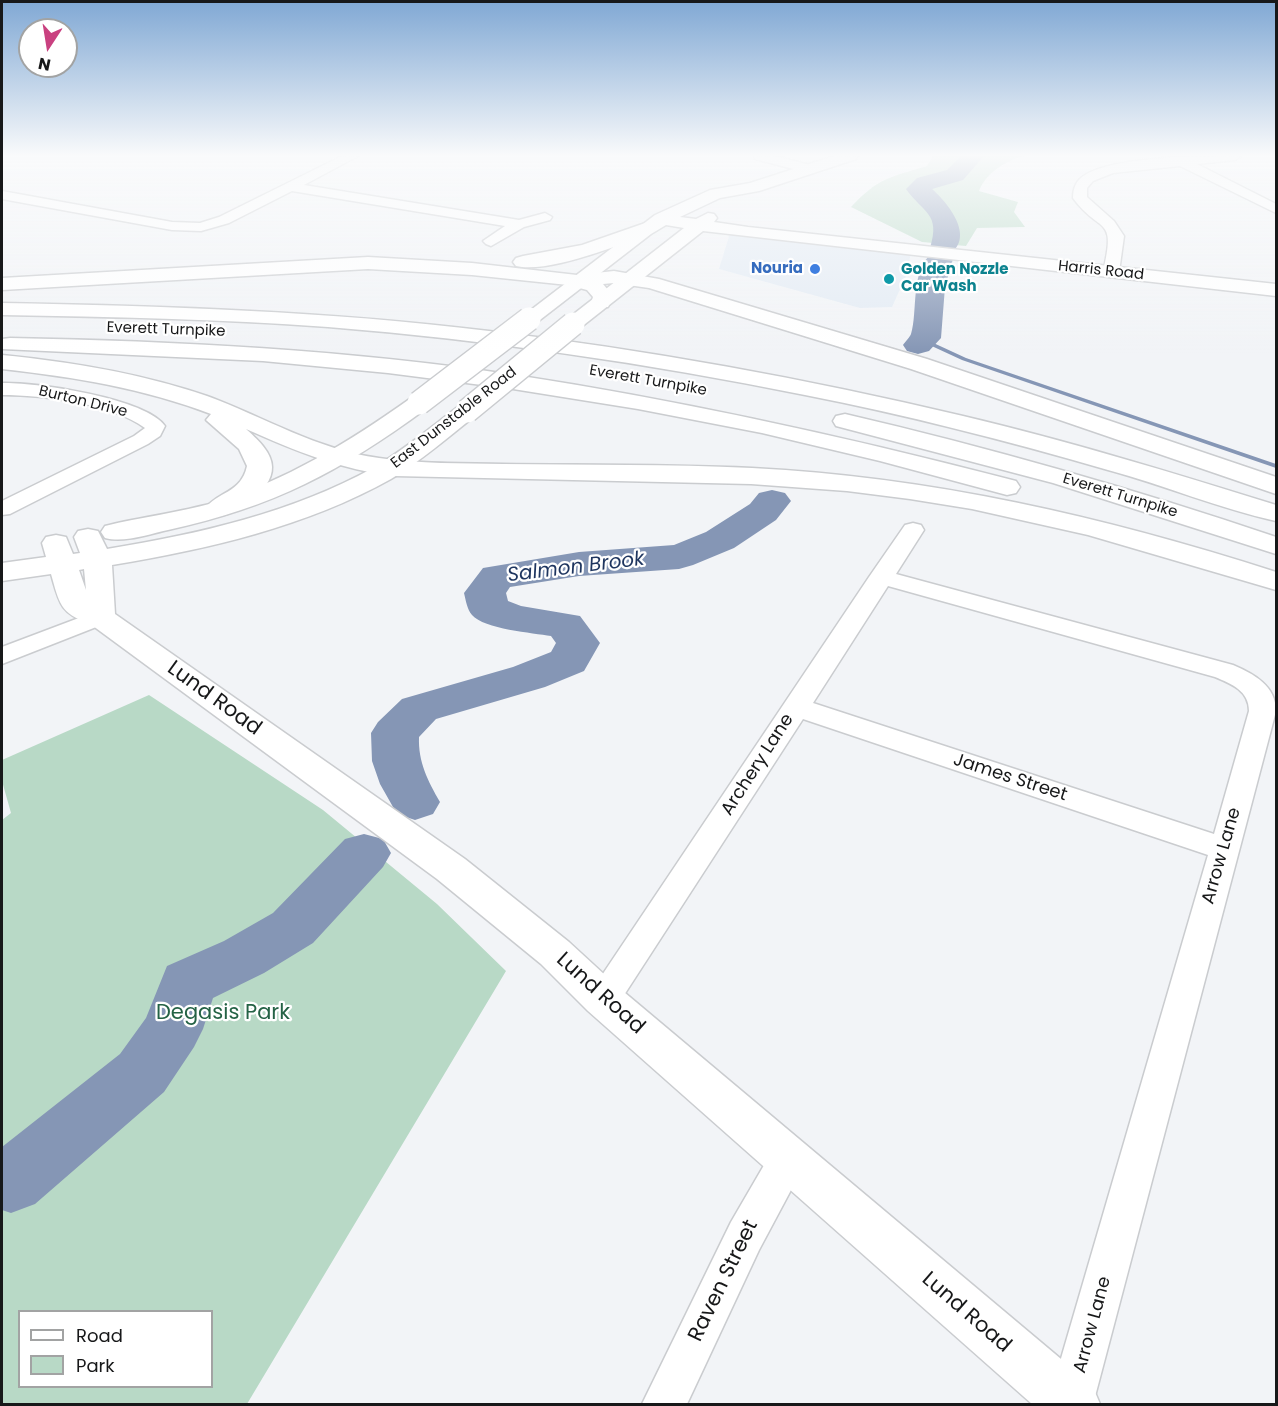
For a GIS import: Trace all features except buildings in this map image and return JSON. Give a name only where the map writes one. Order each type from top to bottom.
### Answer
[{"type":"main road","points":[[2,284],[416,260],[504,263],[546,260],[596,249],[657,222]]},
{"type":"main road","name":"East Dunstable Road","points":[[2,572],[58,553],[92,547],[217,510],[282,487],[338,458],[419,403],[659,222]]},
{"type":"main road","name":"Harris Road","points":[[693,222],[782,235],[1276,290]]},
{"type":"main road","name":"East Dunstable Road","points":[[92,547],[188,542],[262,523],[328,499],[391,467],[467,411],[701,222]]},
{"type":"main road","points":[[368,263],[472,268],[578,281],[603,277],[652,283],[909,361],[1276,486]]},
{"type":"main road","points":[[578,281],[599,290],[603,296],[601,303]]},
{"type":"main road","name":"Everett Turnpike","points":[[2,309],[149,310],[322,320],[466,333],[640,357],[797,385],[956,420],[1118,464],[1276,513]]},
{"type":"main road","name":"Everett Turnpike","points":[[2,326],[220,332],[398,345],[578,369],[774,405]]},
{"type":"main road","points":[[2,344],[159,348],[327,359],[478,376],[646,402],[802,434],[960,474],[1144,529],[1276,577]]},
{"type":"main road","points":[[2,362],[117,378],[201,402],[338,458],[391,467],[437,470],[764,477],[883,486],[962,498],[1073,521],[1170,547],[1276,581]]},
{"type":"main road","points":[[117,378],[168,395],[206,413],[236,433],[256,452],[261,466],[253,484],[237,499],[217,510]]},
{"type":"main road","name":"Everett Turnpike","points":[[828,417],[1052,475],[1276,546]]},
{"type":"main road","points":[[92,547],[101,576],[100,617]]},
{"type":"main road","name":"East Dunstable Road","points":[[2,553],[58,553]]},
{"type":"main road","name":"Lund Road","points":[[58,553],[75,604],[86,612],[100,617],[423,848],[555,953],[603,999],[1072,1404]]},
{"type":"street","points":[[148,222],[191,227],[216,222]]},
{"type":"street","points":[[504,222],[519,224]]},
{"type":"street","points":[[491,241],[519,224],[528,222]]},
{"type":"street","points":[[1106,222],[1117,236],[1118,243],[1111,272]]},
{"type":"street","name":"Burton Drive","points":[[2,509],[141,440],[155,428],[152,422],[141,417],[63,394],[34,389],[4,388]]},
{"type":"street","name":"Archery Lane","points":[[603,999],[913,530]]},
{"type":"street","name":"Arrow Lane","points":[[881,577],[1224,671],[1251,685],[1263,701],[1263,711],[1072,1404]]},
{"type":"street","points":[[2,656],[100,617]]},
{"type":"street","name":"James Street","points":[[796,707],[1224,849]]},
{"type":"street","name":"Raven Street","points":[[664,1404],[745,1236],[788,1160]]},
{"type":"shaded area","points":[[730,233],[911,253],[906,276],[892,307],[860,308],[719,269]]},
{"type":"green space","points":[[881,222],[1021,222],[1025,227],[977,228],[966,246],[922,242]]},
{"type":"green space","name":"Degasis Park","points":[[149,695],[323,810],[437,904],[506,971],[247,1404],[2,1404],[2,820],[11,813],[2,781],[2,760]]},
{"type":"waterway","name":"Salmon Brook","points":[[943,248],[947,230],[945,222]]},
{"type":"waterway","name":"Salmon Brook","points":[[918,345],[926,338],[931,287],[940,259]]},
{"type":"waterway","points":[[925,341],[964,359],[1276,466]]},
{"type":"waterway","name":"Salmon Brook","points":[[415,802],[396,761],[394,744],[395,733],[419,709],[529,677],[568,661],[578,643],[565,625],[514,618],[489,609],[485,593],[497,577],[579,564],[679,557],[720,540],[763,512],[772,501]]},
{"type":"waterway","name":"Salmon Brook","points":[[2,1178],[11,1182],[142,1073],[172,1029],[188,983],[244,957],[293,928],[364,853]]},
{"type":"place","name":"Nouria","points":[[815,269]]},
{"type":"place","name":"Golden Nozzle Car Wash","points":[[889,279]]}]
